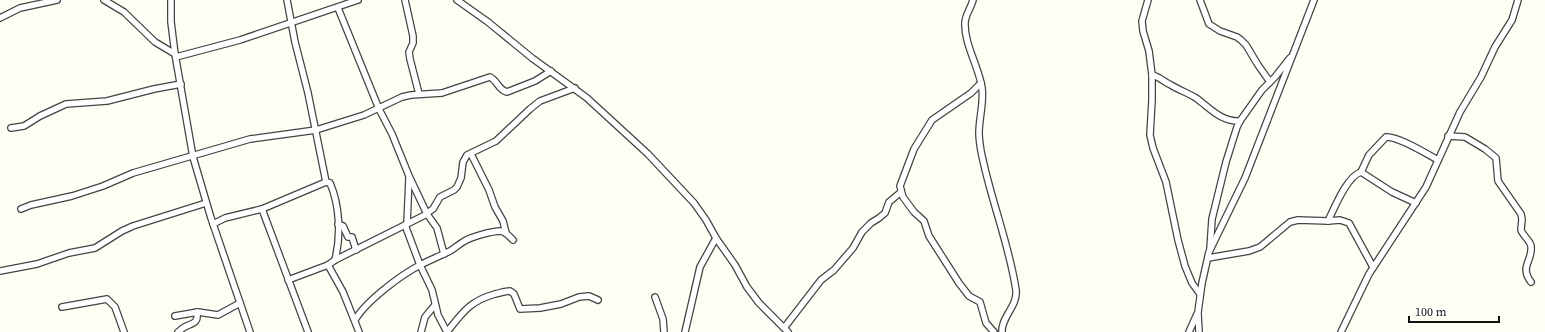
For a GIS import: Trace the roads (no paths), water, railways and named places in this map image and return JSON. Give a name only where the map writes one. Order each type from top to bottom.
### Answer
[{"type":"street","points":[[0,18],[20,8],[57,0]]},
{"type":"street","points":[[104,0],[124,12],[155,42],[176,56],[240,40],[358,0]]},
{"type":"street","points":[[171,0],[171,22],[193,157],[213,224],[250,332]]},
{"type":"street","points":[[287,0],[326,182],[330,183],[332,188],[339,237],[335,260]]},
{"type":"street","points":[[405,0],[413,36],[413,43],[409,52],[410,59],[419,94]]},
{"type":"street","points":[[456,0],[488,22],[532,58],[575,88],[648,154],[694,203],[759,303],[786,330],[821,280],[834,270],[853,248],[862,232],[885,212],[889,202],[901,192]]},
{"type":"street","points":[[972,0],[966,17],[965,28],[981,83],[982,112],[979,133],[981,150],[1001,225],[1016,292],[1013,303],[1002,323],[1002,332]]},
{"type":"street","points":[[1148,0],[1142,21],[1143,31],[1149,51],[1152,75],[1150,135],[1152,148],[1166,182],[1185,266],[1192,283],[1200,294]]},
{"type":"street","points":[[1200,0],[1209,24],[1220,31],[1241,40],[1246,45],[1270,82]]},
{"type":"street","points":[[1199,332],[1198,312],[1200,294],[1210,252],[1245,178],[1314,0]]},
{"type":"street","points":[[1341,332],[1373,267],[1426,187],[1460,112],[1481,77],[1495,47],[1510,24],[1518,0]]},
{"type":"street","points":[[338,8],[379,109],[392,134],[409,176],[427,214],[437,228],[444,254]]},
{"type":"street","points":[[1210,252],[1212,219],[1226,162],[1240,121],[1262,90],[1293,55]]},
{"type":"street","points":[[21,209],[31,205],[78,194],[134,173],[193,157],[250,139],[316,130],[364,115],[402,97],[419,94],[442,93],[490,77],[500,88],[507,92],[535,81],[551,71]]},
{"type":"street","points":[[1152,75],[1158,76],[1171,86],[1190,94],[1220,116],[1233,121],[1240,121]]},
{"type":"street","points":[[981,83],[971,93],[936,117],[930,124],[914,149],[900,184],[901,192],[906,202],[914,212],[924,220],[929,236],[959,283],[969,296],[980,302],[986,323],[994,332]]},
{"type":"street","points":[[11,128],[24,126],[40,116],[66,104],[107,101],[181,84]]},
{"type":"street","points":[[288,280],[328,265],[335,260],[427,214],[434,209],[440,197],[457,187],[461,178],[465,158],[496,141],[540,101],[575,88]]},
{"type":"street","points":[[1328,221],[1348,184],[1354,176],[1361,172],[1369,155],[1386,137],[1389,136],[1438,160]]},
{"type":"street","points":[[1448,136],[1465,137],[1485,149],[1496,158],[1498,181],[1521,214],[1521,230],[1530,244],[1531,249],[1526,271],[1531,282]]},
{"type":"street","points":[[471,154],[503,221],[506,233]]},
{"type":"street","points":[[1361,172],[1392,192],[1416,202]]},
{"type":"street","points":[[409,176],[406,225],[420,265],[432,290],[438,315],[447,332],[465,310],[476,301],[502,292],[510,291],[514,294],[520,309],[540,308],[561,304],[579,297],[589,296],[598,300]]},
{"type":"street","points":[[213,224],[225,218],[262,209],[326,182]]},
{"type":"street","points":[[0,271],[37,264],[69,253],[95,248],[127,229],[206,202]]},
{"type":"street","points":[[262,209],[268,220],[288,280],[308,332]]},
{"type":"street","points":[[1208,258],[1249,251],[1260,247],[1290,222],[1298,220],[1340,220],[1349,223],[1373,267]]},
{"type":"street","points":[[338,224],[343,226],[348,237],[352,237],[356,250]]},
{"type":"street","points":[[355,320],[358,314],[376,296],[406,273],[470,239],[501,231],[506,233],[513,240]]},
{"type":"street","points":[[685,332],[700,267],[716,238]]},
{"type":"street","points":[[328,265],[344,292],[359,332]]},
{"type":"street","points":[[655,297],[663,319],[664,332]]},
{"type":"street","points":[[62,307],[107,299],[115,307],[124,332]]},
{"type":"street","points":[[175,316],[197,312],[218,315],[240,303]]},
{"type":"street","points":[[421,332],[425,317],[435,305]]},
{"type":"street","points":[[178,332],[183,328],[192,325],[197,318],[197,312]]},
{"type":"street","points":[[1189,332],[1198,312]]}]
